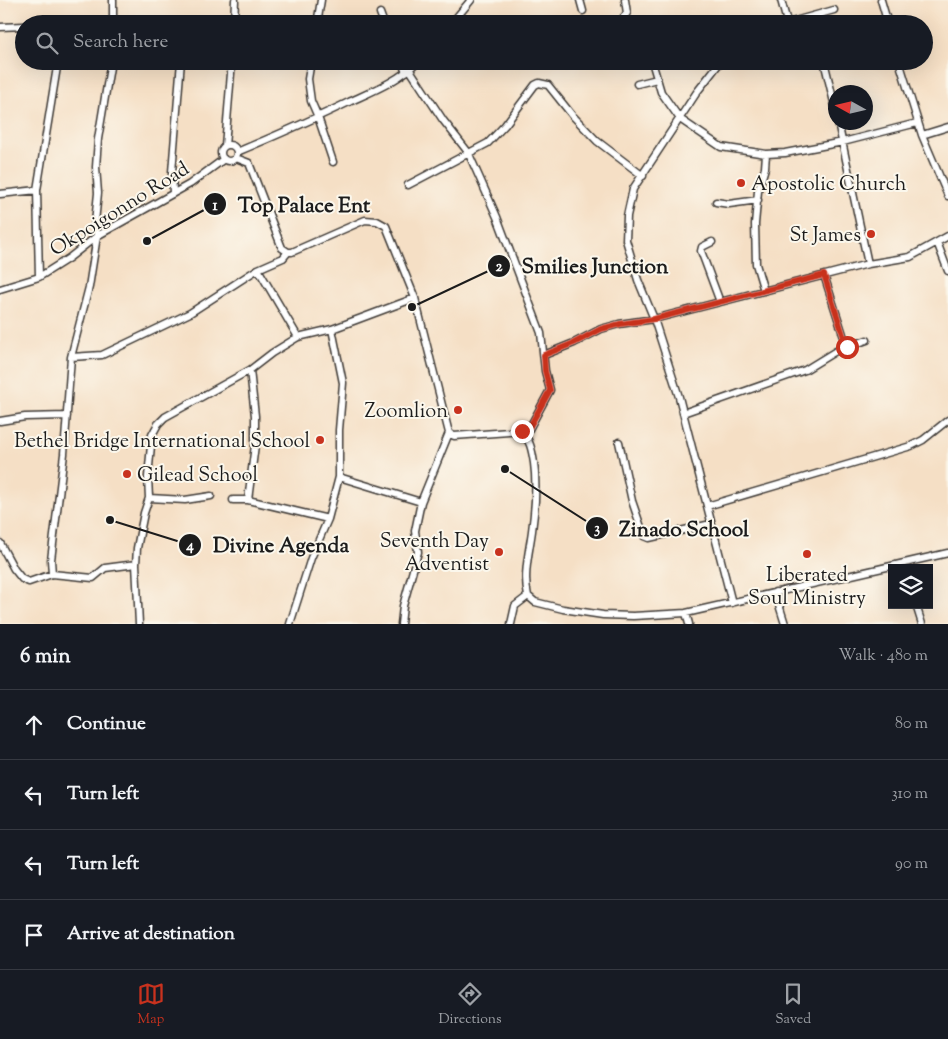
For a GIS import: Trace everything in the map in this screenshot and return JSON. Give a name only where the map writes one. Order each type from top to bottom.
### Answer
[{"type":"street","points":[[113,0],[113,15]]},
{"type":"street","points":[[235,15],[236,0]]},
{"type":"street","points":[[318,15],[321,0]]},
{"type":"street","points":[[458,15],[471,0]]},
{"type":"street","points":[[580,0],[583,11]]},
{"type":"street","points":[[625,0],[627,13],[625,15]]},
{"type":"street","points":[[781,0],[784,15]]},
{"type":"street","points":[[881,0],[885,15]]},
{"type":"street","points":[[814,15],[834,10]]},
{"type":"street","points":[[0,26],[15,26]]},
{"type":"street","points":[[39,277],[37,190],[57,70]]},
{"type":"street","points":[[52,574],[51,560],[68,416],[71,357],[88,287],[97,236],[95,222],[98,193],[96,167],[98,138],[109,70]]},
{"type":"street","points":[[173,193],[172,172],[180,70]]},
{"type":"street","points":[[231,70],[225,146],[222,151],[224,159],[232,160],[236,155],[389,83],[408,71],[468,152],[496,217],[541,332],[545,371],[550,390],[529,428],[522,431],[454,436],[449,433]]},
{"type":"street","points":[[310,70],[308,79],[311,101],[333,162]]},
{"type":"street","points":[[654,70],[662,92],[680,118],[721,147],[766,154],[786,153],[842,142],[917,123]]},
{"type":"street","points":[[714,70],[697,92],[633,189],[627,216],[626,240],[638,280],[654,319],[683,414],[732,603]]},
{"type":"street","points":[[826,70],[830,85]]},
{"type":"street","points":[[902,70],[917,123],[948,196]]},
{"type":"street","points":[[637,84],[657,79]]},
{"type":"street","points":[[408,185],[488,143],[505,125],[535,85],[540,83],[548,84],[572,115],[597,141],[643,176]]},
{"type":"street","points":[[922,135],[948,127]]},
{"type":"street","points":[[840,130],[868,264]]},
{"type":"street","points":[[225,146],[233,146],[236,155],[249,163],[282,248],[292,252],[365,220],[377,221],[386,226],[415,298],[449,433],[421,502],[416,531],[418,552],[403,606],[401,624]]},
{"type":"street","points":[[764,290],[756,264],[755,224],[758,191],[765,168],[766,154]]},
{"type":"street","name":"Okpoigonno Road","points":[[0,288],[39,277],[69,258],[97,236],[190,184],[224,159]]},
{"type":"street","points":[[0,194],[37,190]]},
{"type":"street","points":[[716,202],[729,204],[758,200]]},
{"type":"street","points":[[544,355],[574,343],[601,329],[654,319],[868,264],[910,257],[948,236]]},
{"type":"street","points":[[712,242],[700,251],[720,302]]},
{"type":"street","points":[[937,242],[948,271]]},
{"type":"street","points":[[71,357],[102,354],[190,313],[258,269],[284,258],[288,252]]},
{"type":"street","points":[[258,269],[298,337]]},
{"type":"street","points":[[824,275],[847,347]]},
{"type":"street","points":[[139,624],[136,564],[144,513],[149,498],[148,477],[152,435],[158,424],[165,418],[250,370],[272,353],[298,337],[332,330],[415,298]]},
{"type":"street","points":[[290,624],[311,558],[328,519],[339,477],[339,430],[343,383],[332,330]]},
{"type":"street","points":[[683,414],[805,370],[836,352],[867,340]]},
{"type":"street","points":[[248,500],[255,445],[255,416],[250,370]]},
{"type":"street","points":[[0,421],[25,417],[68,416]]},
{"type":"street","points":[[707,506],[911,446],[923,440],[948,420]]},
{"type":"street","points":[[522,431],[528,438],[532,450],[536,483],[525,584],[528,596],[535,602],[563,609],[604,615],[633,616],[686,613],[888,568]]},
{"type":"street","points":[[619,442],[632,501],[644,536],[649,538],[711,524]]},
{"type":"street","points":[[339,477],[421,502]]},
{"type":"street","points":[[149,498],[185,500],[211,496]]},
{"type":"street","points":[[233,500],[248,500],[328,519]]},
{"type":"street","points":[[0,543],[14,569],[22,579],[30,582],[52,574],[93,578],[106,568],[136,564]]},
{"type":"street","points":[[907,564],[948,552]]},
{"type":"street","points":[[775,592],[785,624]]},
{"type":"street","points":[[511,624],[515,606],[528,596]]},
{"type":"street","points":[[917,609],[922,624]]},
{"type":"street","points":[[686,613],[689,624]]},
{"type":"place","name":"Apostolic Church","points":[[741,183]]},
{"type":"place","name":"St James","points":[[871,234]]},
{"type":"place","name":"Top Palace Ent","points":[[147,241]]},
{"type":"place","name":"Smilies Junction","points":[[412,307]]},
{"type":"place","name":"Zoomlion","points":[[458,410]]},
{"type":"place","name":"Bethel Bridge International School","points":[[320,440]]},
{"type":"place","name":"Zinado School","points":[[505,469]]},
{"type":"place","name":"Gilead School","points":[[127,474]]},
{"type":"place","name":"Divine Agenda","points":[[110,520]]},
{"type":"place","name":"Seventh Day Adventist","points":[[499,552]]},
{"type":"place","name":"Liberated Soul Ministry","points":[[807,554]]},
{"type":"route","points":[[522,431],[529,428],[550,390],[545,371],[544,355],[574,343],[601,329],[620,324],[654,319],[824,275],[847,347]]}]
